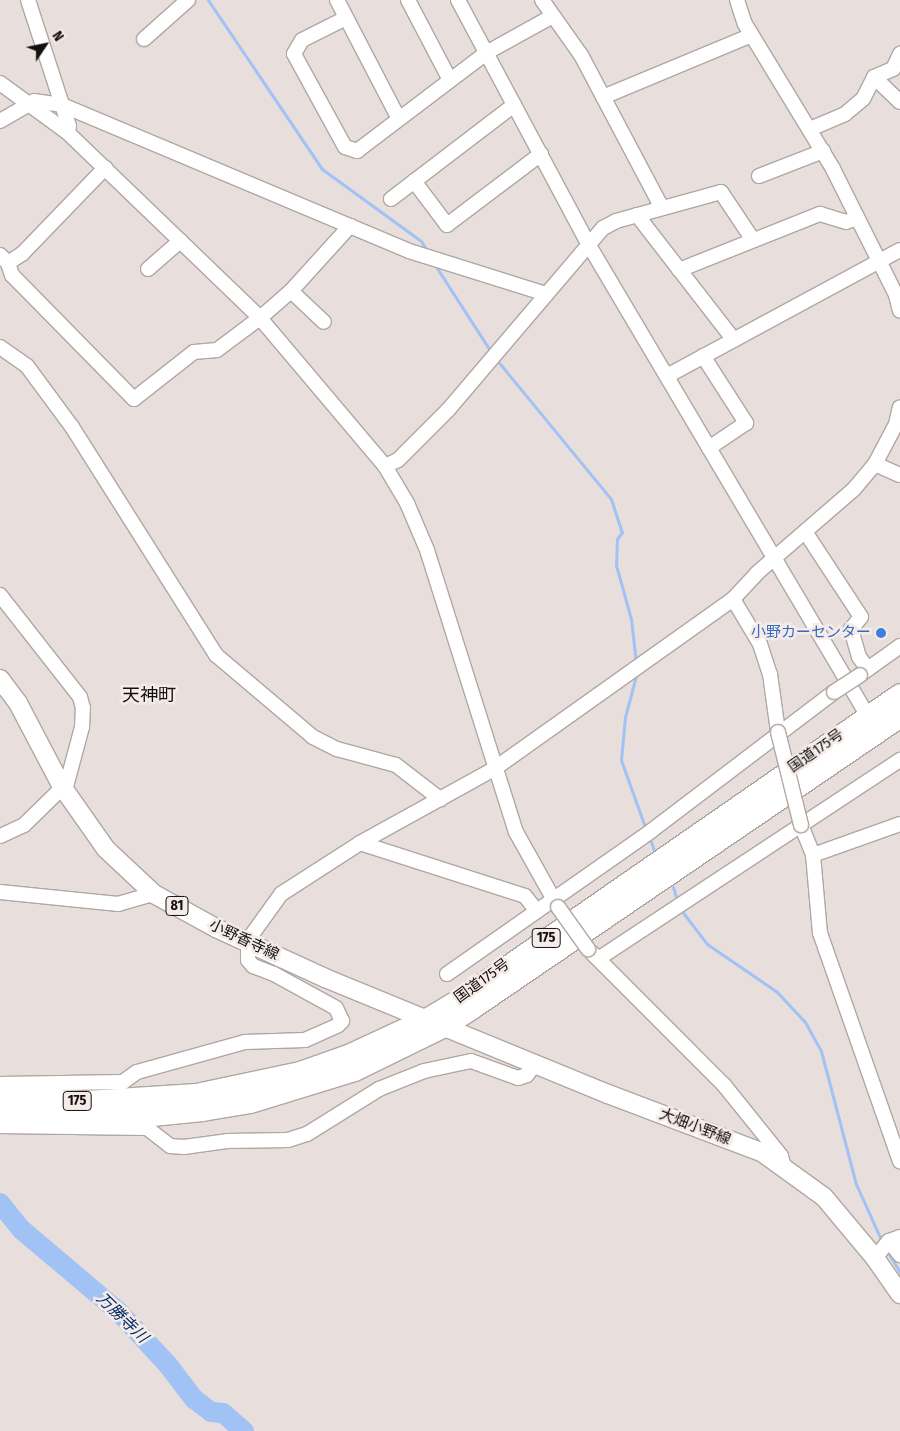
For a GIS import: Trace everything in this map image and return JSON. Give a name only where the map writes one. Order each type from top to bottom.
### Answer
[{"type":"highway","name":"国道175号","points":[[0,1114],[250,1102],[304,1087],[354,1070],[436,1022],[872,724],[900,694]]},
{"type":"highway","name":"国道175号","points":[[872,724],[900,716]]},
{"type":"highway","name":"国道175号","points":[[0,1098],[86,1101],[153,1107]]},
{"type":"main road","name":"小野香寺線","points":[[0,679],[18,704],[61,785],[106,850],[154,894],[325,978],[436,1022]]},
{"type":"main road","name":"大畑小野線","points":[[436,1022],[535,1064],[763,1153],[783,1164],[824,1197],[875,1258],[900,1294]]},
{"type":"street","points":[[28,0],[69,126],[67,132]]},
{"type":"street","points":[[144,39],[188,0]]},
{"type":"street","points":[[337,0],[400,119]]},
{"type":"street","points":[[408,0],[450,80]]},
{"type":"street","points":[[458,0],[590,247],[872,724]]},
{"type":"street","points":[[737,0],[752,35],[823,151],[879,261],[900,311]]},
{"type":"street","points":[[547,2],[552,17],[581,55],[662,208]]},
{"type":"street","points":[[346,18],[302,40],[294,54],[345,147],[357,151],[486,53],[552,17]]},
{"type":"street","points":[[603,97],[752,35]]},
{"type":"street","points":[[810,129],[845,114],[863,99],[874,77],[893,69],[900,54]]},
{"type":"street","points":[[874,77],[900,102]]},
{"type":"street","points":[[0,83],[67,132],[260,318],[385,466],[407,504],[427,550],[494,769],[516,832],[554,903],[588,949],[724,1085],[782,1156],[783,1164]]},
{"type":"street","points":[[0,121],[26,103],[34,100],[62,105],[409,251],[546,294]]},
{"type":"street","points":[[391,199],[514,105]]},
{"type":"street","points":[[759,176],[823,151]]},
{"type":"street","points":[[414,181],[447,225],[541,154]]},
{"type":"street","points":[[105,168],[22,254],[4,259],[12,275],[134,398],[194,352],[217,350],[260,318],[291,291],[350,226]]},
{"type":"street","points":[[385,466],[398,460],[448,410],[546,294],[590,247],[604,228],[637,215],[721,192],[753,240]]},
{"type":"street","points":[[679,270],[820,214],[846,222],[857,218]]},
{"type":"street","points":[[637,215],[734,340]]},
{"type":"street","points":[[148,269],[180,241]]},
{"type":"street","points":[[667,376],[900,250]]},
{"type":"street","points":[[291,291],[324,322]]},
{"type":"street","points":[[0,347],[27,366],[72,427],[216,655],[313,737],[337,749],[396,765],[440,799]]},
{"type":"street","points":[[703,356],[746,423],[709,448]]},
{"type":"street","points":[[0,1084],[123,1082],[137,1072],[245,1042],[305,1040],[338,1026],[342,1021],[336,1008],[274,974],[253,966],[246,954],[248,940],[281,894],[360,843],[494,769],[733,599],[854,489],[875,464],[896,424],[900,407]]},
{"type":"street","points":[[875,464],[900,475]]},
{"type":"street","points":[[806,533],[861,617],[851,629],[864,672]]},
{"type":"street","points":[[0,595],[81,702],[82,727],[67,783],[61,785],[24,825],[0,836]]},
{"type":"street","points":[[733,599],[760,644],[770,674],[778,732],[801,825],[813,855],[820,933],[900,1161]]},
{"type":"street","points":[[447,974],[536,910],[554,903],[651,831],[778,732],[900,646]]},
{"type":"street","points":[[598,959],[900,760]]},
{"type":"street","points":[[813,855],[900,824]]},
{"type":"street","points":[[360,843],[525,896],[536,910]]},
{"type":"street","points":[[0,892],[118,904],[154,894]]},
{"type":"street","points":[[0,1126],[146,1128],[170,1146],[184,1147],[227,1141],[288,1140],[308,1134],[379,1089],[424,1072],[471,1061],[518,1078],[527,1075],[535,1064]]},
{"type":"street","points":[[875,1258],[894,1239],[900,1255]]},
{"type":"waterway","points":[[208,0],[322,169],[421,241],[427,251]]},
{"type":"waterway","points":[[435,265],[491,352]]},
{"type":"waterway","points":[[496,359],[611,499],[622,532],[617,539],[616,565],[631,619],[636,663]]},
{"type":"waterway","points":[[637,672],[625,717],[621,760],[645,827]]},
{"type":"waterway","points":[[650,839],[654,850]]},
{"type":"waterway","points":[[673,887],[676,897]]},
{"type":"waterway","points":[[681,910],[707,944],[777,992],[805,1022],[821,1051],[856,1184],[883,1244]]},
{"type":"waterway","name":"万勝寺川","points":[[0,1203],[22,1230],[118,1311],[168,1365],[194,1399],[211,1412],[223,1413],[244,1431]]},
{"type":"waterway","points":[[886,1249],[900,1272]]},
{"type":"place","name":"小野カーセンター","points":[[881,633]]},
{"type":"district","name":"天神町","points":[[149,695]]}]
